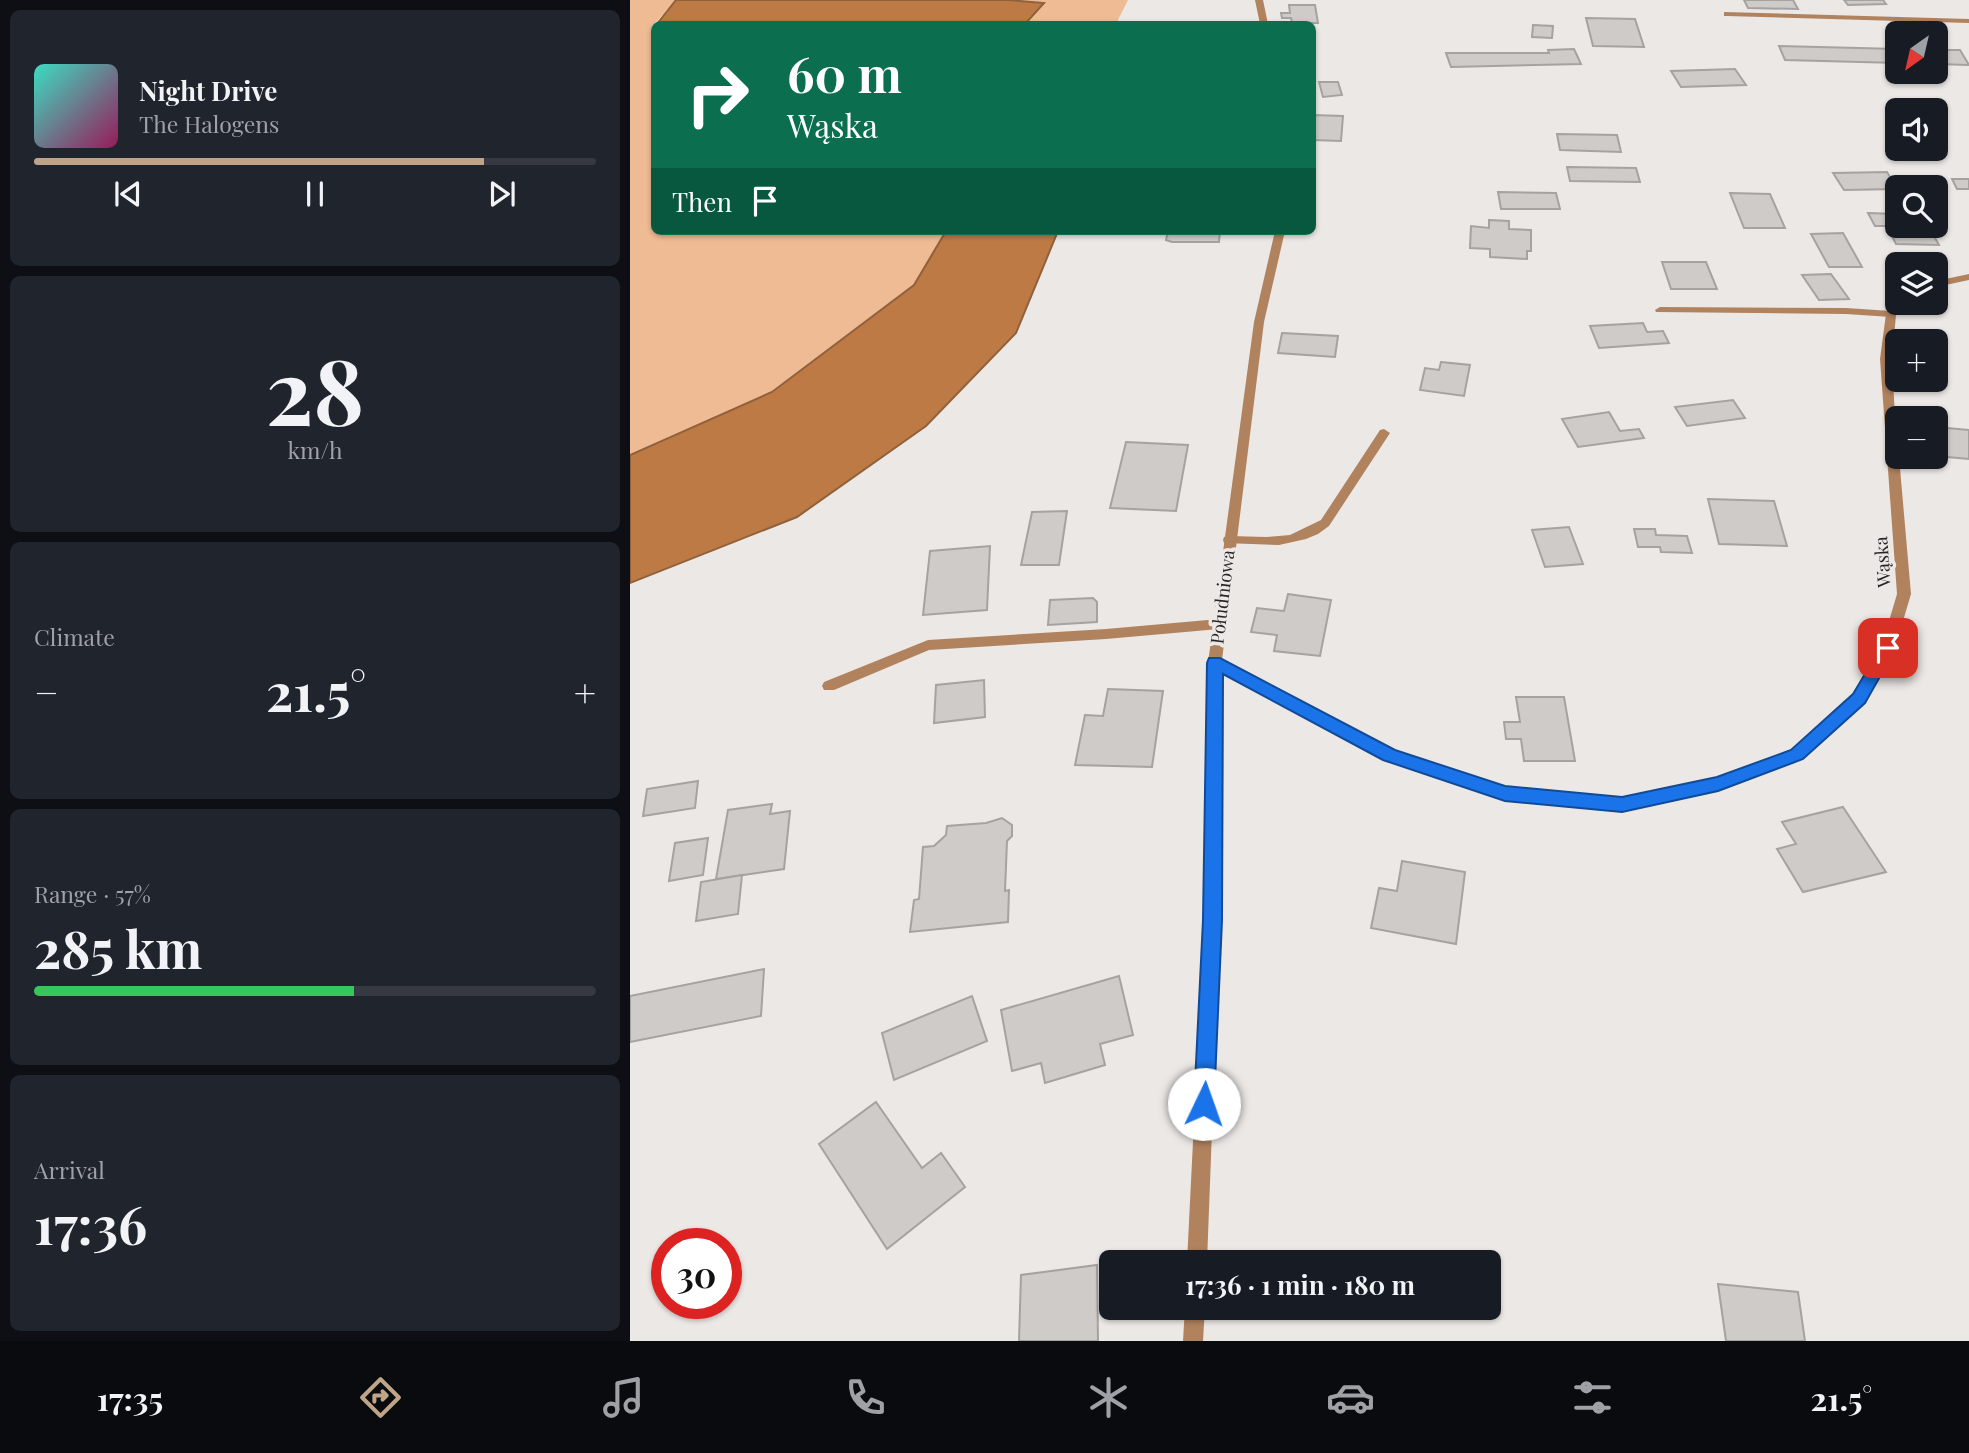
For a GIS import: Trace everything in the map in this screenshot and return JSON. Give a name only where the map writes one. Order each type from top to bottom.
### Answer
[{"type":"street","points":[[1259,0],[1263,21]]},
{"type":"street","points":[[1727,14],[1969,21]]},
{"type":"street","name":"Południowa","points":[[1198,1250],[1212,920],[1215,663],[1259,322],[1279,235]]},
{"type":"street","points":[[1948,281],[1969,277]]},
{"type":"street","points":[[1661,310],[1846,311],[1885,309]]},
{"type":"street","name":"Wąska","points":[[1215,663],[1389,755],[1505,794],[1622,804],[1718,783],[1797,755],[1859,698],[1888,648],[1904,594],[1886,359],[1895,315]]},
{"type":"street","points":[[1229,540],[1286,542],[1314,531],[1325,523],[1384,433]]},
{"type":"street","points":[[829,686],[928,645],[1219,624]]},
{"type":"street","points":[[1193,1341],[1194,1320]]},
{"type":"shaded area","points":[[630,0],[676,0],[657,21],[651,21],[651,235],[944,235],[914,285],[772,392],[630,455]]},
{"type":"shaded area","points":[[676,0],[1008,0],[1044,3],[1028,21],[659,21]]},
{"type":"shaded area","points":[[1008,0],[1128,0],[1118,21],[1028,21],[1044,3]]},
{"type":"shaded area","points":[[944,235],[1056,235],[1016,333],[926,426],[797,517],[630,583],[630,455],[772,392],[914,285]]},
{"type":"building","points":[[1744,0],[1793,0],[1798,9],[1748,8]]},
{"type":"building","points":[[1844,0],[1883,0],[1886,4],[1848,5]]},
{"type":"building","points":[[1289,5],[1315,5],[1318,23],[1282,18],[1281,13],[1290,13]]},
{"type":"building","points":[[1586,18],[1635,19],[1644,47],[1593,46]]},
{"type":"building","points":[[1533,25],[1553,26],[1552,38],[1532,37]]},
{"type":"building","points":[[1779,46],[1885,49],[1885,63],[1785,60]]},
{"type":"building","points":[[1574,49],[1581,64],[1451,67],[1446,53],[1549,53],[1548,50]]},
{"type":"building","points":[[1948,50],[1960,50],[1969,65],[1948,64]]},
{"type":"building","points":[[1735,69],[1746,85],[1681,87],[1671,71]]},
{"type":"building","points":[[1319,82],[1338,82],[1342,95],[1323,97]]},
{"type":"building","points":[[1316,115],[1343,116],[1341,141],[1316,140]]},
{"type":"building","points":[[1557,134],[1617,135],[1621,152],[1560,150]]},
{"type":"building","points":[[1567,167],[1636,168],[1640,182],[1570,181]]},
{"type":"building","points":[[1887,172],[1889,175],[1885,175],[1885,189],[1844,190],[1833,173]]},
{"type":"building","points":[[1952,179],[1969,179],[1969,189],[1957,189]]},
{"type":"building","points":[[1498,192],[1556,193],[1560,209],[1501,209]]},
{"type":"building","points":[[1730,193],[1770,194],[1785,228],[1744,228]]},
{"type":"building","points":[[1868,213],[1885,214],[1885,226],[1875,226]]},
{"type":"building","points":[[1489,220],[1509,221],[1509,229],[1531,230],[1531,251],[1527,251],[1527,259],[1490,257],[1490,249],[1470,248],[1471,226],[1489,228]]},
{"type":"building","points":[[1843,233],[1862,267],[1829,267],[1811,234]]},
{"type":"building","points":[[1167,235],[1220,235],[1219,242],[1166,240]]},
{"type":"building","points":[[1893,238],[1935,238],[1939,245],[1896,244]]},
{"type":"building","points":[[1662,262],[1706,262],[1717,289],[1671,289]]},
{"type":"building","points":[[1831,274],[1849,299],[1819,300],[1802,275]]},
{"type":"building","points":[[1643,323],[1647,332],[1663,331],[1669,343],[1599,348],[1590,326]]},
{"type":"building","points":[[1282,333],[1338,336],[1335,357],[1278,353]]},
{"type":"building","points":[[1441,362],[1470,365],[1464,396],[1420,390],[1425,368],[1439,370]]},
{"type":"building","points":[[1733,400],[1745,418],[1687,426],[1675,407]]},
{"type":"building","points":[[1609,412],[1620,431],[1639,429],[1644,438],[1578,447],[1562,419]]},
{"type":"building","points":[[1948,428],[1969,430],[1969,459],[1948,457]]},
{"type":"building","points":[[1126,442],[1188,445],[1176,511],[1110,508]]},
{"type":"building","points":[[1708,499],[1774,501],[1787,546],[1719,544]]},
{"type":"building","points":[[1067,511],[1059,565],[1021,565],[1032,512]]},
{"type":"building","points":[[1569,527],[1583,564],[1545,567],[1532,530]]},
{"type":"building","points":[[1634,529],[1655,529],[1656,535],[1687,536],[1692,553],[1661,552],[1660,547],[1638,547]]},
{"type":"building","points":[[990,546],[987,610],[923,615],[930,551]]},
{"type":"building","points":[[1288,594],[1331,600],[1320,656],[1274,651],[1277,635],[1251,632],[1257,608],[1284,611]]},
{"type":"building","points":[[1093,598],[1097,602],[1097,622],[1048,625],[1050,600]]},
{"type":"building","points":[[984,680],[985,717],[934,723],[936,685]]},
{"type":"building","points":[[1108,689],[1163,691],[1152,767],[1075,765],[1085,715],[1103,716]]},
{"type":"building","points":[[1516,697],[1564,697],[1575,761],[1524,761],[1521,739],[1506,739],[1504,722],[1520,722]]},
{"type":"building","points":[[698,781],[695,808],[643,816],[647,789]]},
{"type":"building","points":[[772,804],[770,814],[790,811],[784,869],[716,879],[728,810]]},
{"type":"building","points":[[1843,807],[1886,872],[1803,892],[1777,849],[1796,844],[1782,822]]},
{"type":"building","points":[[1002,818],[1012,825],[1012,836],[1007,841],[1005,891],[1009,890],[1008,922],[910,932],[914,900],[919,899],[923,847],[934,846],[946,835],[947,826],[986,823]]},
{"type":"building","points":[[708,838],[703,875],[669,881],[675,843]]},
{"type":"building","points":[[1402,861],[1465,872],[1456,944],[1371,928],[1379,888],[1397,891]]},
{"type":"building","points":[[742,875],[738,914],[696,921],[701,882]]},
{"type":"building","points":[[764,969],[761,1016],[630,1042],[630,996]]},
{"type":"building","points":[[1119,976],[1133,1035],[1100,1044],[1105,1065],[1045,1083],[1041,1063],[1012,1071],[1001,1010]]},
{"type":"building","points":[[972,996],[987,1041],[894,1080],[882,1033]]},
{"type":"building","points":[[876,1102],[922,1168],[941,1153],[965,1187],[887,1249],[819,1144]]},
{"type":"building","points":[[1097,1265],[1098,1341],[1019,1341],[1021,1275]]},
{"type":"building","points":[[1718,1284],[1798,1292],[1805,1341],[1726,1341]]},
{"type":"route","points":[[1204,1104],[1212,920],[1215,663],[1389,755],[1505,794],[1622,804],[1718,783],[1797,755],[1859,698],[1888,648]]}]
